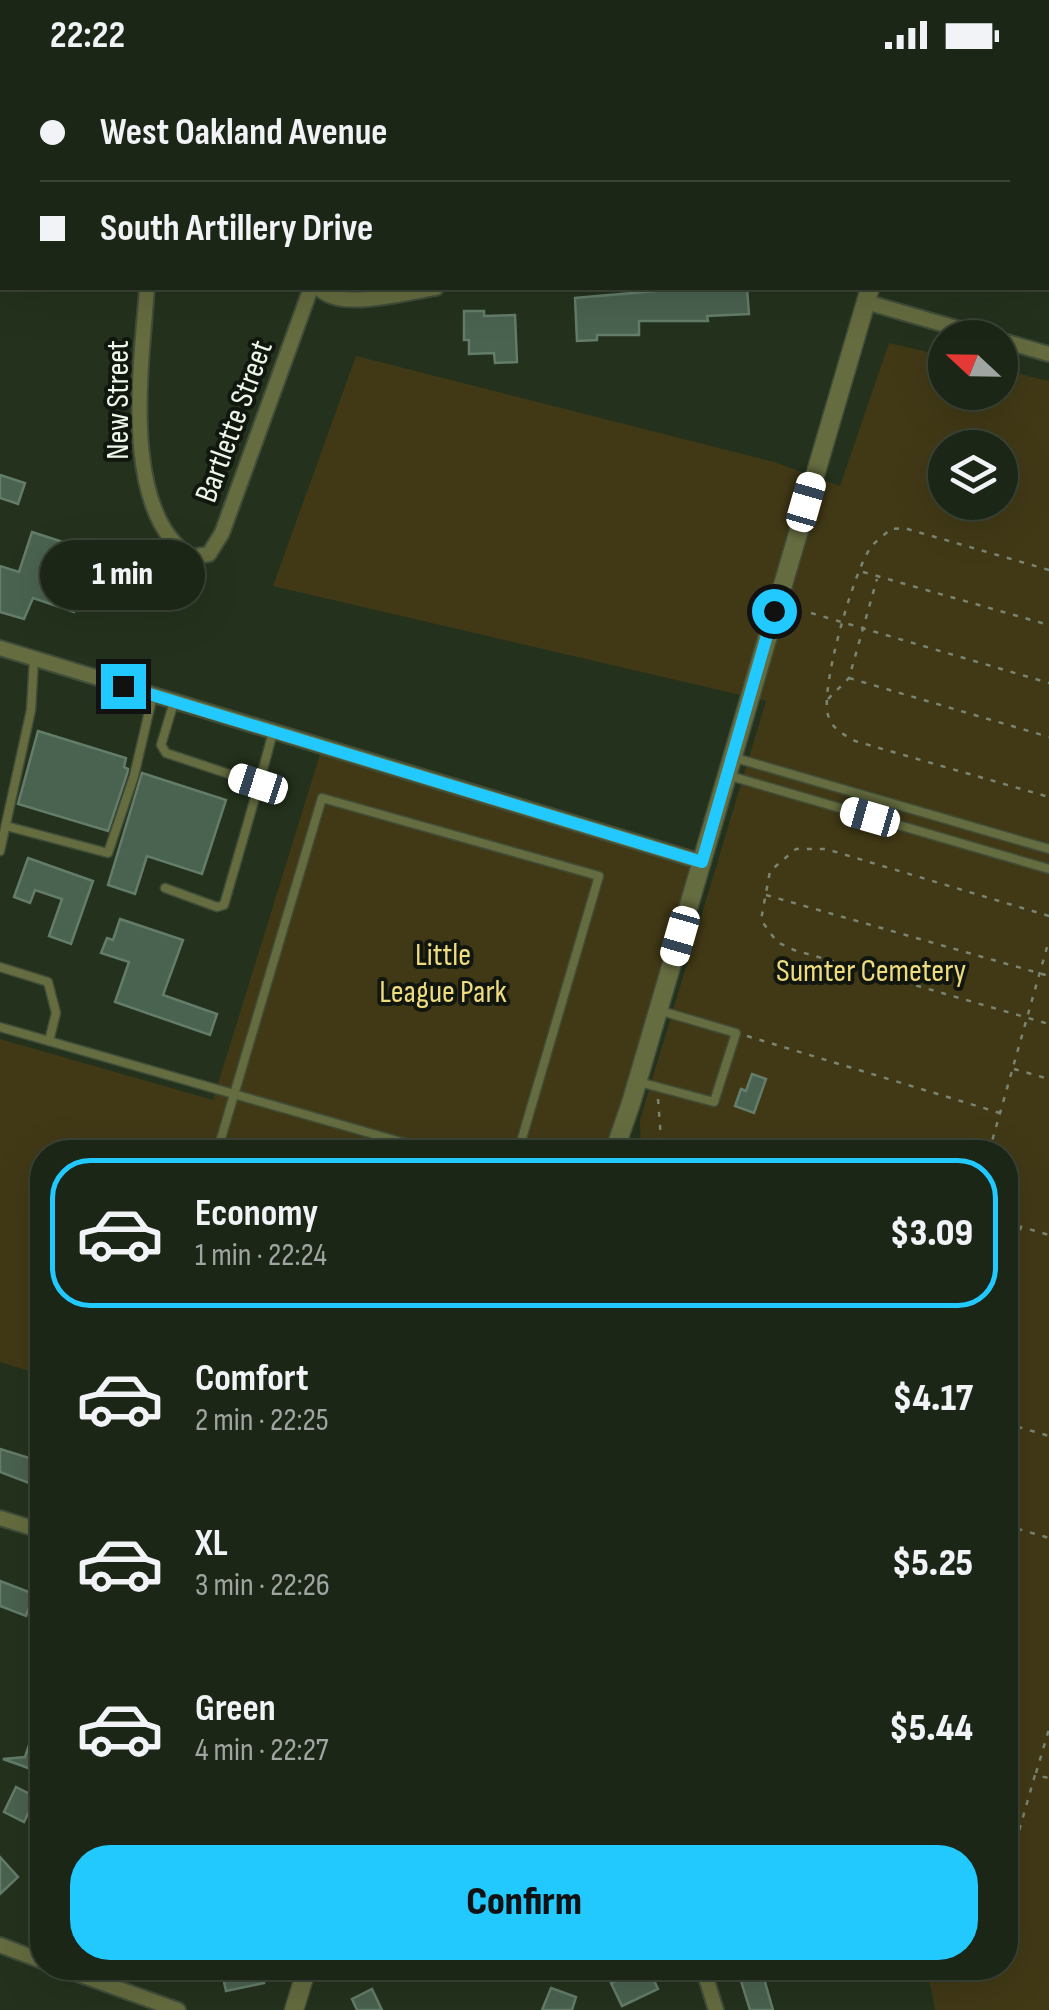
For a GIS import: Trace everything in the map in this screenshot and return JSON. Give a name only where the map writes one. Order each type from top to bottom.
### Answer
[{"type":"street","name":"New Street","points":[[147,290],[138,421],[140,451],[159,516],[178,549],[190,557]]},
{"type":"street","name":"Bartlette Street","points":[[190,557],[209,554],[222,533],[310,290]]},
{"type":"street","points":[[321,290],[340,301],[421,290]]},
{"type":"street","points":[[618,1140],[868,294],[940,320]]},
{"type":"street","points":[[1018,345],[1049,354]]},
{"type":"street","points":[[0,648],[702,862]]},
{"type":"street","points":[[0,1518],[30,1527]]},
{"type":"street","points":[[0,1945],[30,1956]]},
{"type":"street","points":[[94,1980],[178,2010]]},
{"type":"street","points":[[294,2010],[303,1980]]},
{"type":"street","points":[[707,1980],[716,2010]]},
{"type":"lane","points":[[0,851],[31,710],[34,659]]},
{"type":"lane","points":[[6,826],[108,853],[134,776],[153,696]]},
{"type":"lane","points":[[174,702],[161,745],[166,753],[258,784]]},
{"type":"lane","points":[[165,888],[217,907],[224,905],[273,732]]},
{"type":"lane","points":[[732,756],[1049,849]]},
{"type":"lane","points":[[727,775],[1049,869]]},
{"type":"lane","points":[[221,1140],[322,798],[599,876],[522,1140]]},
{"type":"lane","points":[[0,968],[48,982],[56,1014],[49,1041]]},
{"type":"lane","points":[[638,1081],[714,1102],[736,1033],[658,1010]]},
{"type":"lane","points":[[0,1027],[394,1140]]},
{"type":"path","points":[[1049,570],[904,528],[891,528],[868,551],[842,622],[827,700],[828,715],[836,730],[855,741],[1049,797]]},
{"type":"path","points":[[861,571],[1049,625]]},
{"type":"path","points":[[827,700],[848,678],[878,576]]},
{"type":"path","points":[[811,613],[1049,683]]},
{"type":"path","points":[[848,678],[1049,737]]},
{"type":"path","points":[[1049,916],[826,849],[796,849],[770,871],[761,920],[777,942],[794,950],[1049,1024]]},
{"type":"path","points":[[765,894],[1049,976]]},
{"type":"path","points":[[992,1140],[1049,940]]},
{"type":"path","points":[[736,1033],[1000,1113]]},
{"type":"path","points":[[1012,1068],[1049,1079]]},
{"type":"path","points":[[659,1087],[661,1140]]},
{"type":"path","points":[[1018,1226],[1049,1235]]},
{"type":"path","points":[[1018,1235],[1021,1227]]},
{"type":"path","points":[[1018,1427],[1049,1436]]},
{"type":"path","points":[[1018,1529],[1049,1538]]},
{"type":"path","points":[[1018,1836],[1049,1730]]},
{"type":"path","points":[[1036,1774],[1049,1778]]},
{"type":"green space","name":"Sumter Cemetery","points":[[889,343],[928,352],[928,410],[1018,410],[1018,373],[1049,381],[1049,2010],[935,2010],[929,1980],[1018,1980],[1018,1140],[641,1140],[640,1120],[766,701],[273,586],[356,356],[774,462],[840,486]]},
{"type":"green space","name":"Little League Park","points":[[322,748],[702,862],[618,1140],[30,1140],[30,1371],[0,1362],[0,1039],[213,1100]]},
{"type":"building","points":[[668,290],[747,290],[749,314],[707,316],[708,321],[639,321],[639,335],[597,335],[597,340],[577,341],[575,298]]},
{"type":"building","points":[[464,311],[484,311],[484,316],[515,315],[517,362],[495,363],[494,353],[469,354],[469,340],[464,340]]},
{"type":"building","points":[[0,475],[25,483],[18,504],[0,498]]},
{"type":"building","points":[[32,532],[94,552],[74,612],[33,598],[24,619],[0,612],[0,566],[19,572]]},
{"type":"building","points":[[38,731],[126,758],[127,774],[108,831],[18,804]]},
{"type":"building","points":[[142,773],[226,800],[202,874],[147,856],[135,894],[108,885]]},
{"type":"building","points":[[28,858],[93,881],[71,944],[49,936],[62,899],[35,890],[30,903],[14,897]]},
{"type":"building","points":[[120,919],[183,940],[163,995],[217,1014],[210,1035],[115,1002],[129,962],[101,953],[107,938],[113,940]]},
{"type":"building","points":[[752,1074],[766,1079],[754,1113],[735,1106]]},
{"type":"building","points":[[0,1449],[30,1458],[30,1483],[0,1472]]},
{"type":"building","points":[[0,1581],[30,1592],[26,1616],[0,1606]]},
{"type":"building","points":[[30,1742],[30,1769],[3,1759],[25,1757]]},
{"type":"building","points":[[16,1787],[30,1794],[30,1810],[24,1822],[4,1812]]},
{"type":"building","points":[[0,1857],[18,1877],[0,1894]]},
{"type":"building","points":[[224,1980],[263,1980],[264,1983],[226,1991]]},
{"type":"building","points":[[654,1980],[658,1989],[622,2006],[611,1983]]},
{"type":"building","points":[[741,1980],[764,1980],[773,2010],[750,2010]]},
{"type":"building","points":[[551,1988],[576,1997],[572,2010],[542,2010]]},
{"type":"building","points":[[372,1989],[382,2010],[357,2010],[352,1999]]},
{"type":"route","points":[[123,686],[702,862],[774,611]]}]
